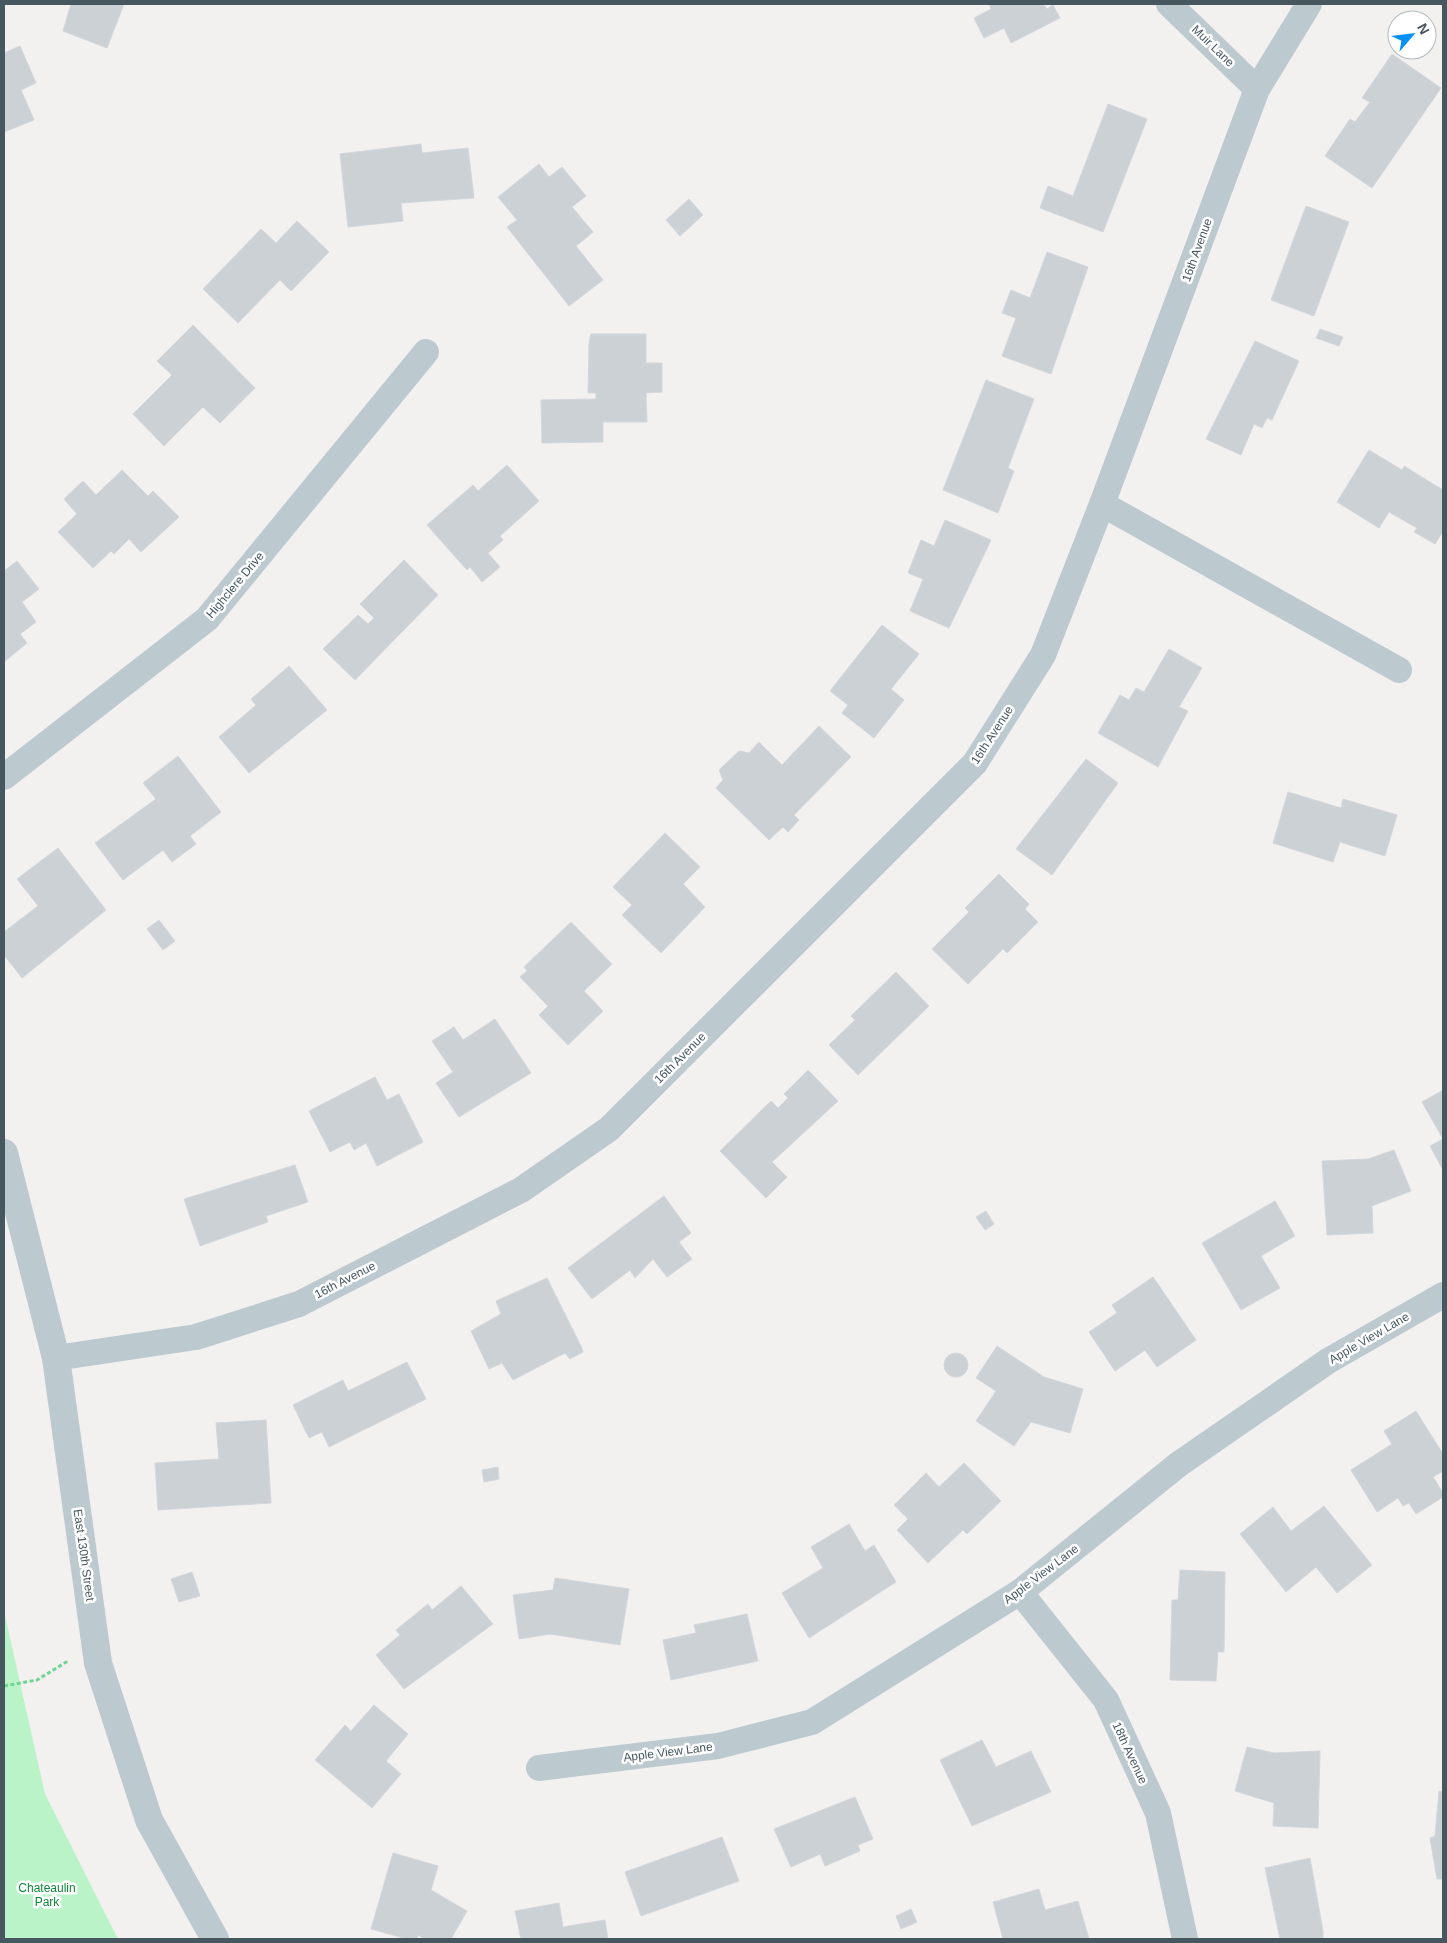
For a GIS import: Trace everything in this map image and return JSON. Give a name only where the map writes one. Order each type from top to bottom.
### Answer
[{"type":"street","name":"Muir Lane","points":[[1169,4],[1257,89]]},
{"type":"street","name":"16th Avenue","points":[[56,1358],[196,1337],[299,1304],[521,1190],[609,1129],[975,763],[1043,655],[1102,504],[1257,89],[1308,4]]},
{"type":"street","name":"Highclere Drive","points":[[4,777],[207,620],[426,352]]},
{"type":"street","points":[[1102,504],[1399,670]]},
{"type":"street","name":"East 130th Street","points":[[4,1153],[56,1358],[98,1663],[149,1820],[215,1939]]},
{"type":"street","name":"Apple View Lane","points":[[539,1768],[718,1746],[812,1722],[1020,1592],[1179,1464],[1328,1362],[1443,1296]]},
{"type":"street","name":"18th Avenue","points":[[1020,1592],[1106,1700],[1158,1813],[1185,1939]]},
{"type":"path","points":[[4,1686],[37,1680],[96,1644]]},
{"type":"green space","name":"Chateaulin Park","points":[[4,1611],[45,1794],[118,1939],[4,1939]]},
{"type":"building","points":[[71,4],[124,4],[107,48],[63,31]]},
{"type":"building","points":[[989,4],[1046,4],[1044,5],[1047,9],[1053,5],[1060,18],[1011,43],[1004,28],[984,38],[974,18],[991,9]]},
{"type":"building","points":[[20,46],[36,83],[21,90],[34,120],[4,132],[4,53]]},
{"type":"building","points":[[1388,60],[1401,60],[1441,88],[1372,188],[1325,156],[1350,119],[1355,122],[1370,102],[1362,98]]},
{"type":"building","points":[[1108,104],[1147,119],[1103,232],[1040,208],[1048,186],[1073,196]]},
{"type":"building","points":[[421,144],[422,153],[468,148],[474,198],[401,203],[403,221],[348,227],[340,154]]},
{"type":"building","points":[[539,164],[549,177],[562,167],[586,196],[572,207],[593,232],[576,246],[603,280],[569,306],[507,227],[517,220],[498,197]]},
{"type":"building","points":[[689,199],[703,215],[680,236],[666,220]]},
{"type":"building","points":[[1306,206],[1349,222],[1314,316],[1271,300]]},
{"type":"building","points":[[297,221],[329,252],[291,291],[280,280],[238,323],[203,289],[261,229],[276,243]]},
{"type":"building","points":[[1047,252],[1088,267],[1051,374],[1002,356],[1016,318],[1002,313],[1011,290],[1030,298]]},
{"type":"building","points":[[193,325],[255,388],[220,423],[203,407],[164,446],[133,414],[172,375],[157,361]]},
{"type":"building","points":[[1320,329],[1343,337],[1339,346],[1316,338]]},
{"type":"building","points":[[591,334],[646,334],[646,363],[662,363],[662,392],[646,393],[647,422],[603,422],[603,442],[542,443],[541,400],[596,399],[596,393],[588,393],[589,343]]},
{"type":"building","points":[[1255,341],[1299,361],[1272,420],[1267,418],[1262,428],[1254,424],[1241,455],[1206,439]]},
{"type":"building","points":[[986,380],[1034,399],[1008,468],[1014,471],[998,513],[943,490]]},
{"type":"building","points":[[1369,450],[1402,470],[1404,466],[1443,490],[1443,531],[1435,544],[1414,532],[1417,528],[1389,512],[1379,528],[1337,502]]},
{"type":"building","points":[[507,465],[539,501],[500,536],[503,540],[488,553],[500,567],[482,582],[470,567],[467,570],[427,525],[473,485],[478,491]]},
{"type":"building","points":[[122,470],[148,496],[153,491],[179,517],[141,552],[129,539],[114,554],[111,551],[93,568],[58,532],[77,514],[64,499],[83,481],[96,495]]},
{"type":"building","points":[[945,520],[991,540],[949,628],[910,611],[923,579],[908,573],[921,540],[934,546]]},
{"type":"building","points":[[404,560],[438,595],[355,680],[323,649],[358,615],[368,624],[374,618],[360,604]]},
{"type":"building","points":[[17,561],[39,589],[22,602],[36,622],[20,634],[27,643],[4,662],[4,571]]},
{"type":"building","points":[[882,625],[919,654],[891,689],[904,700],[874,738],[842,713],[848,705],[830,691]]},
{"type":"building","points":[[1169,649],[1202,668],[1179,707],[1188,711],[1158,767],[1098,733],[1120,695],[1129,700],[1136,688],[1144,692]]},
{"type":"building","points":[[289,666],[327,710],[249,773],[219,737],[256,705],[251,699]]},
{"type":"building","points":[[819,726],[851,757],[794,815],[799,820],[788,832],[783,827],[769,840],[716,788],[723,780],[719,770],[739,751],[749,753],[759,742],[782,765]]},
{"type":"building","points":[[178,756],[221,812],[190,836],[196,844],[172,862],[163,850],[123,880],[95,843],[156,799],[143,783]]},
{"type":"building","points":[[1086,759],[1118,783],[1052,875],[1016,849]]},
{"type":"building","points":[[1288,792],[1341,808],[1343,799],[1397,815],[1385,856],[1340,842],[1333,862],[1273,843]]},
{"type":"building","points":[[665,833],[700,867],[683,884],[705,907],[661,953],[622,915],[632,905],[613,887]]},
{"type":"building","points":[[58,848],[106,910],[22,978],[4,955],[4,932],[38,906],[17,879]]},
{"type":"building","points":[[999,874],[1029,904],[1025,909],[1038,922],[1007,953],[1003,949],[968,984],[932,949],[969,912],[965,908]]},
{"type":"building","points":[[159,920],[175,941],[163,950],[147,929]]},
{"type":"building","points":[[571,922],[612,964],[584,991],[603,1011],[568,1045],[539,1015],[548,1006],[520,977],[527,971],[524,967]]},
{"type":"building","points":[[896,972],[929,1006],[858,1075],[829,1045],[855,1020],[851,1016]]},
{"type":"building","points":[[495,1019],[531,1073],[459,1117],[436,1083],[453,1072],[432,1041],[454,1027],[463,1040]]},
{"type":"building","points":[[808,1070],[838,1101],[772,1162],[787,1177],[766,1198],[720,1151],[771,1101],[778,1108],[788,1098],[784,1094]]},
{"type":"building","points":[[375,1077],[387,1100],[399,1094],[423,1142],[377,1166],[366,1143],[354,1150],[350,1142],[330,1152],[309,1111]]},
{"type":"building","points":[[1443,1090],[1443,1139],[1422,1102]]},
{"type":"building","points":[[1443,1139],[1443,1170],[1430,1146]]},
{"type":"building","points":[[1394,1150],[1411,1191],[1372,1206],[1373,1233],[1327,1235],[1322,1161],[1368,1159]]},
{"type":"building","points":[[295,1165],[308,1202],[266,1216],[268,1222],[200,1246],[184,1199]]},
{"type":"building","points":[[664,1196],[691,1233],[679,1242],[692,1259],[667,1277],[653,1259],[635,1278],[630,1270],[592,1299],[568,1268]]},
{"type":"building","points":[[1275,1201],[1295,1236],[1261,1256],[1280,1288],[1241,1310],[1202,1243]]},
{"type":"building","points":[[986,1211],[994,1224],[985,1230],[976,1217]]},
{"type":"building","points":[[1153,1277],[1196,1340],[1157,1367],[1145,1350],[1115,1371],[1089,1332],[1117,1313],[1112,1305]]},
{"type":"building","points":[[547,1278],[583,1352],[570,1359],[565,1353],[513,1380],[502,1363],[489,1369],[471,1331],[501,1314],[496,1301]]},
{"type":"building","points":[[997,1346],[1044,1377],[1083,1389],[1070,1433],[1031,1422],[1014,1446],[976,1421],[996,1391],[976,1378]]},
{"type":"building","points":[[956,1353],[964,1357],[968,1365],[964,1373],[956,1377],[948,1373],[944,1365],[948,1357]]},
{"type":"building","points":[[407,1362],[426,1399],[329,1447],[322,1432],[309,1438],[293,1405],[343,1380],[348,1391]]},
{"type":"building","points":[[1416,1411],[1443,1454],[1443,1471],[1433,1477],[1443,1493],[1443,1497],[1416,1514],[1409,1503],[1403,1506],[1398,1498],[1377,1512],[1351,1470],[1392,1444],[1384,1431]]},
{"type":"building","points":[[266,1420],[271,1503],[158,1510],[155,1463],[219,1459],[216,1423]]},
{"type":"building","points":[[964,1463],[1001,1501],[967,1534],[963,1530],[928,1563],[897,1530],[908,1519],[894,1505],[926,1473],[939,1487]]},
{"type":"building","points":[[498,1467],[499,1479],[484,1482],[482,1470]]},
{"type":"building","points":[[1324,1506],[1372,1565],[1337,1593],[1316,1567],[1286,1592],[1240,1534],[1273,1507],[1291,1531]]},
{"type":"building","points":[[849,1524],[865,1551],[874,1545],[896,1582],[809,1638],[782,1593],[823,1568],[811,1547]]},
{"type":"building","points":[[1180,1570],[1225,1572],[1224,1652],[1218,1652],[1216,1681],[1170,1680],[1172,1600],[1178,1600]]},
{"type":"building","points":[[192,1572],[200,1596],[179,1602],[171,1579]]},
{"type":"building","points":[[555,1578],[629,1589],[620,1645],[550,1634],[519,1639],[513,1595],[553,1590]]},
{"type":"building","points":[[461,1586],[493,1624],[404,1689],[376,1655],[400,1635],[396,1630],[428,1604],[432,1610]]},
{"type":"building","points":[[747,1614],[758,1661],[671,1680],[663,1640],[696,1633],[694,1625]]},
{"type":"building","points":[[374,1705],[408,1734],[386,1761],[401,1774],[372,1808],[315,1760],[345,1725],[351,1731]]},
{"type":"building","points":[[982,1740],[996,1767],[1031,1751],[1051,1792],[972,1826],[940,1760]]},
{"type":"building","points":[[1247,1747],[1274,1753],[1320,1751],[1318,1828],[1273,1826],[1274,1803],[1235,1791]]},
{"type":"building","points":[[1439,1791],[1443,1792],[1443,1879],[1437,1879],[1430,1838],[1435,1836]]},
{"type":"building","points":[[855,1797],[873,1839],[858,1845],[860,1851],[825,1866],[820,1854],[791,1867],[774,1829]]},
{"type":"building","points":[[722,1837],[739,1881],[641,1916],[625,1872]]},
{"type":"building","points":[[393,1853],[438,1866],[431,1890],[467,1911],[451,1939],[425,1939],[418,1935],[417,1939],[407,1939],[371,1929]]},
{"type":"building","points":[[1310,1858],[1323,1939],[1280,1939],[1265,1868]]},
{"type":"building","points":[[1039,1889],[1045,1910],[1078,1901],[1089,1939],[1003,1939],[993,1902]]},
{"type":"building","points":[[559,1903],[563,1927],[605,1920],[608,1939],[521,1939],[515,1911]]},
{"type":"building","points":[[911,1909],[917,1922],[901,1929],[896,1916]]}]
